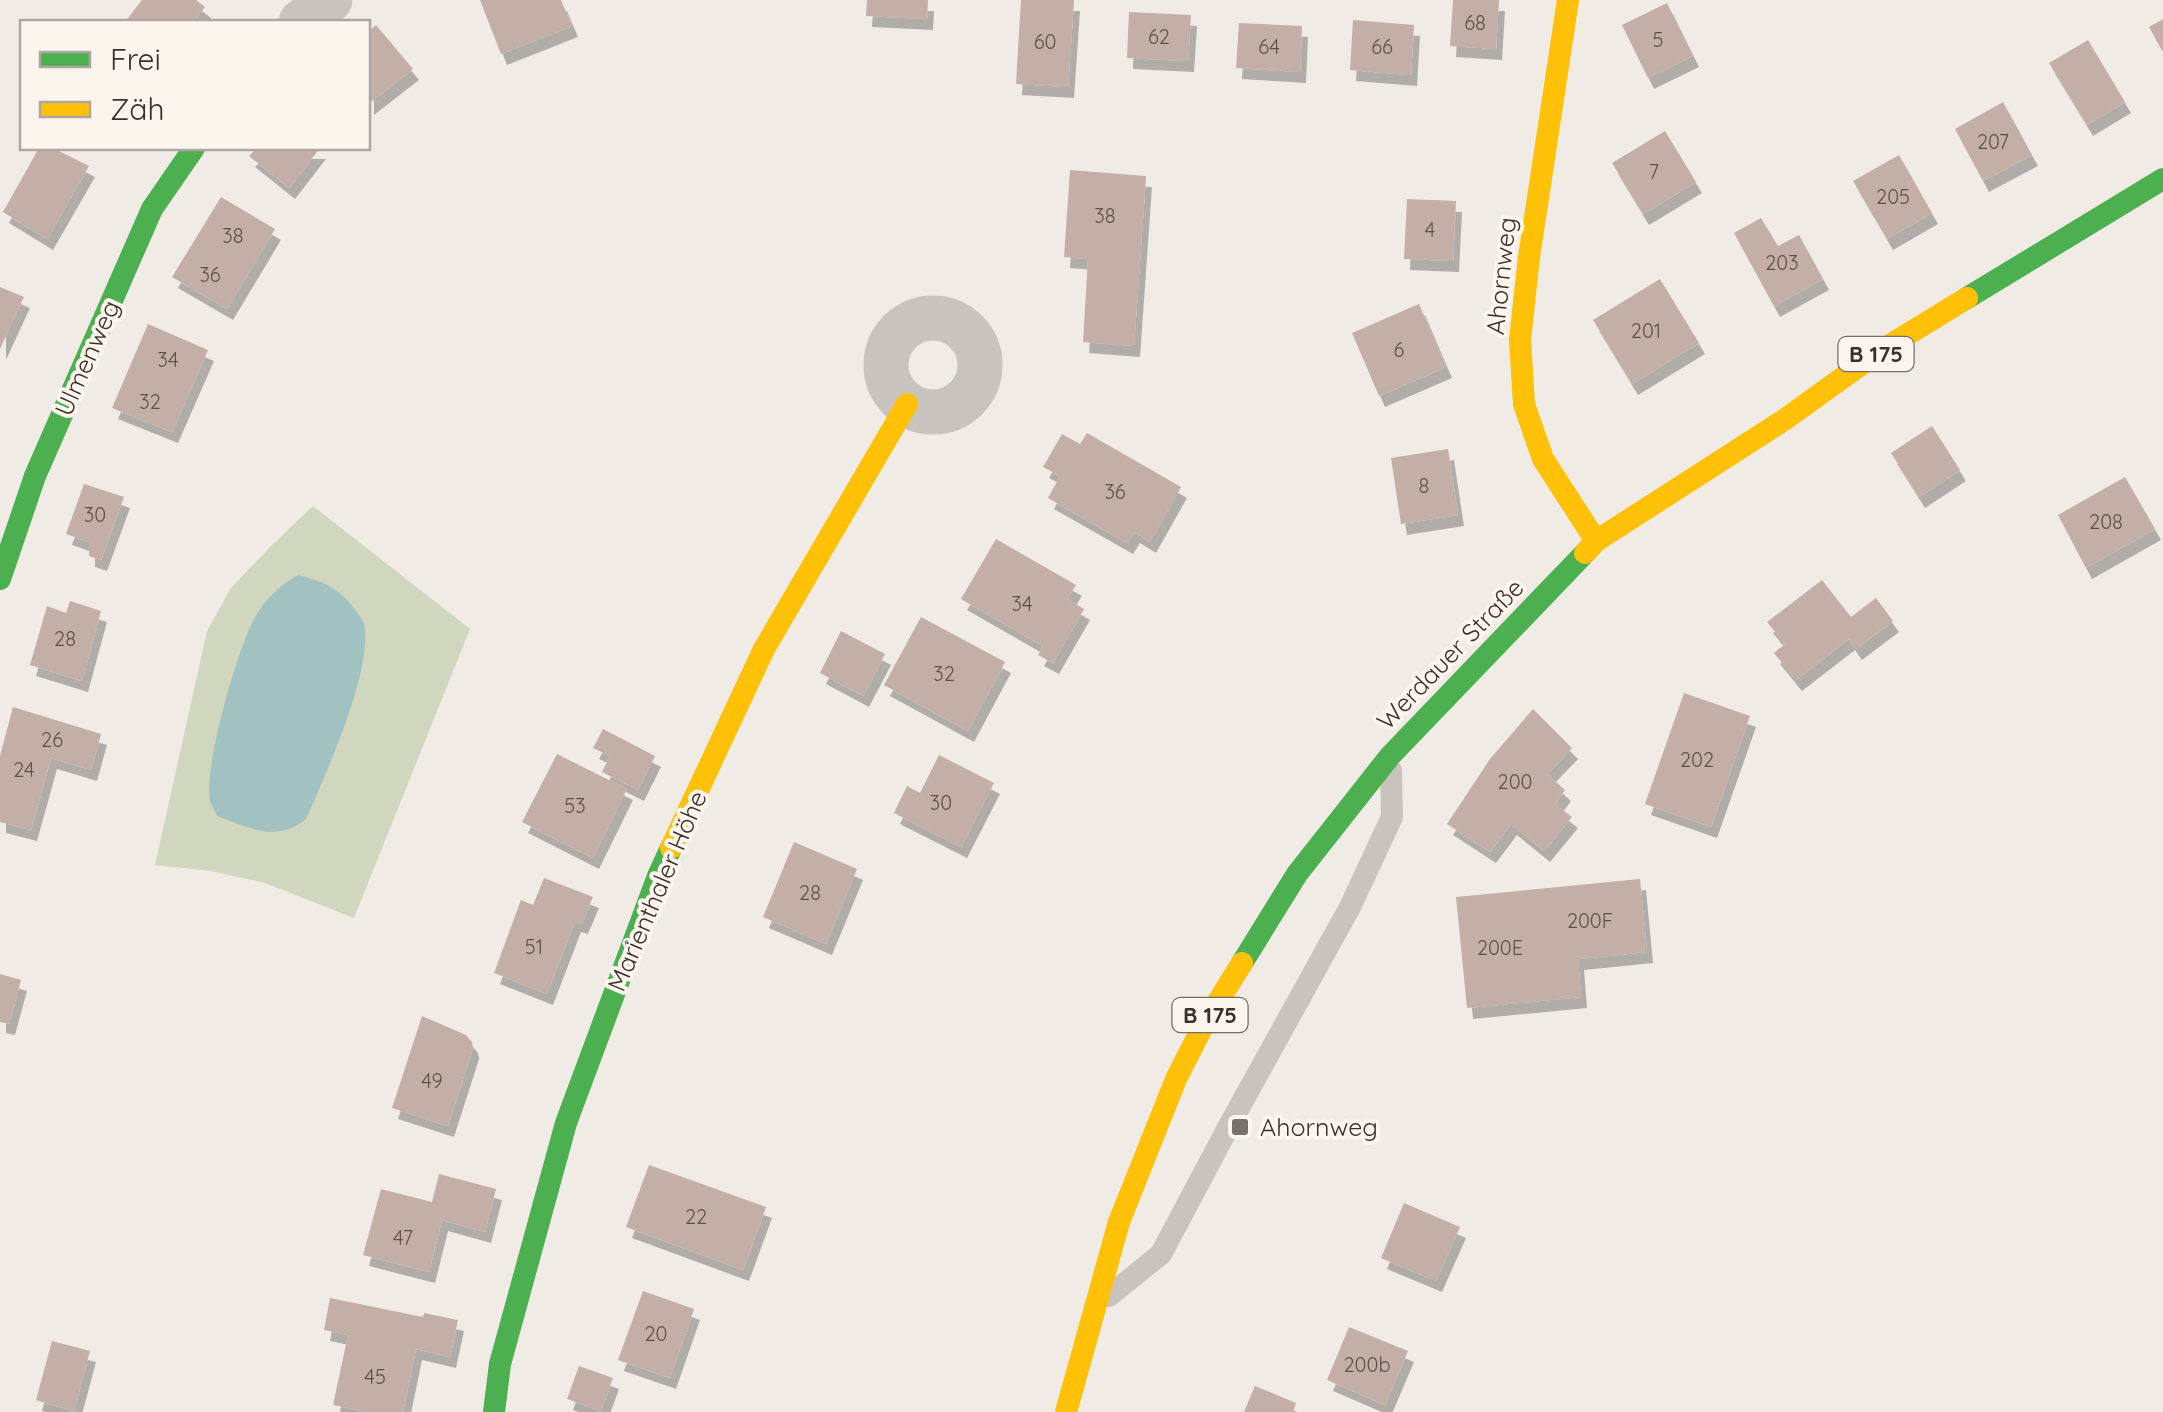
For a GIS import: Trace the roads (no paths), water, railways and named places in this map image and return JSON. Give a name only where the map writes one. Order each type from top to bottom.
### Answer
[{"type":"street","points":[[304,20],[330,0]]},
{"type":"street","name":"Ahornweg","points":[[1568,0],[1520,340],[1524,404],[1544,459],[1596,541]]},
{"type":"street","name":"Ulmenweg","points":[[0,578],[35,476],[152,209],[193,150]]},
{"type":"street","name":"Werdauer Straße","points":[[1066,1412],[1120,1222],[1176,1079],[1204,1024],[1297,874],[1390,756],[1596,541],[1784,420],[1877,353],[2163,179]]},
{"type":"street","name":"Marienthaler Höhe","points":[[494,1412],[500,1364],[566,1123],[658,876],[764,650],[907,404]]},
{"type":"lane","points":[[1094,1308],[1161,1254],[1350,907],[1392,817],[1390,756]]},
{"type":"water","points":[[298,575],[323,583],[350,603],[363,622],[362,667],[346,722],[306,819],[284,830],[263,831],[217,816],[210,801],[212,763],[231,682],[254,619],[273,594]]},
{"type":"place","name":"Ahornweg","points":[[1240,1127]]}]
